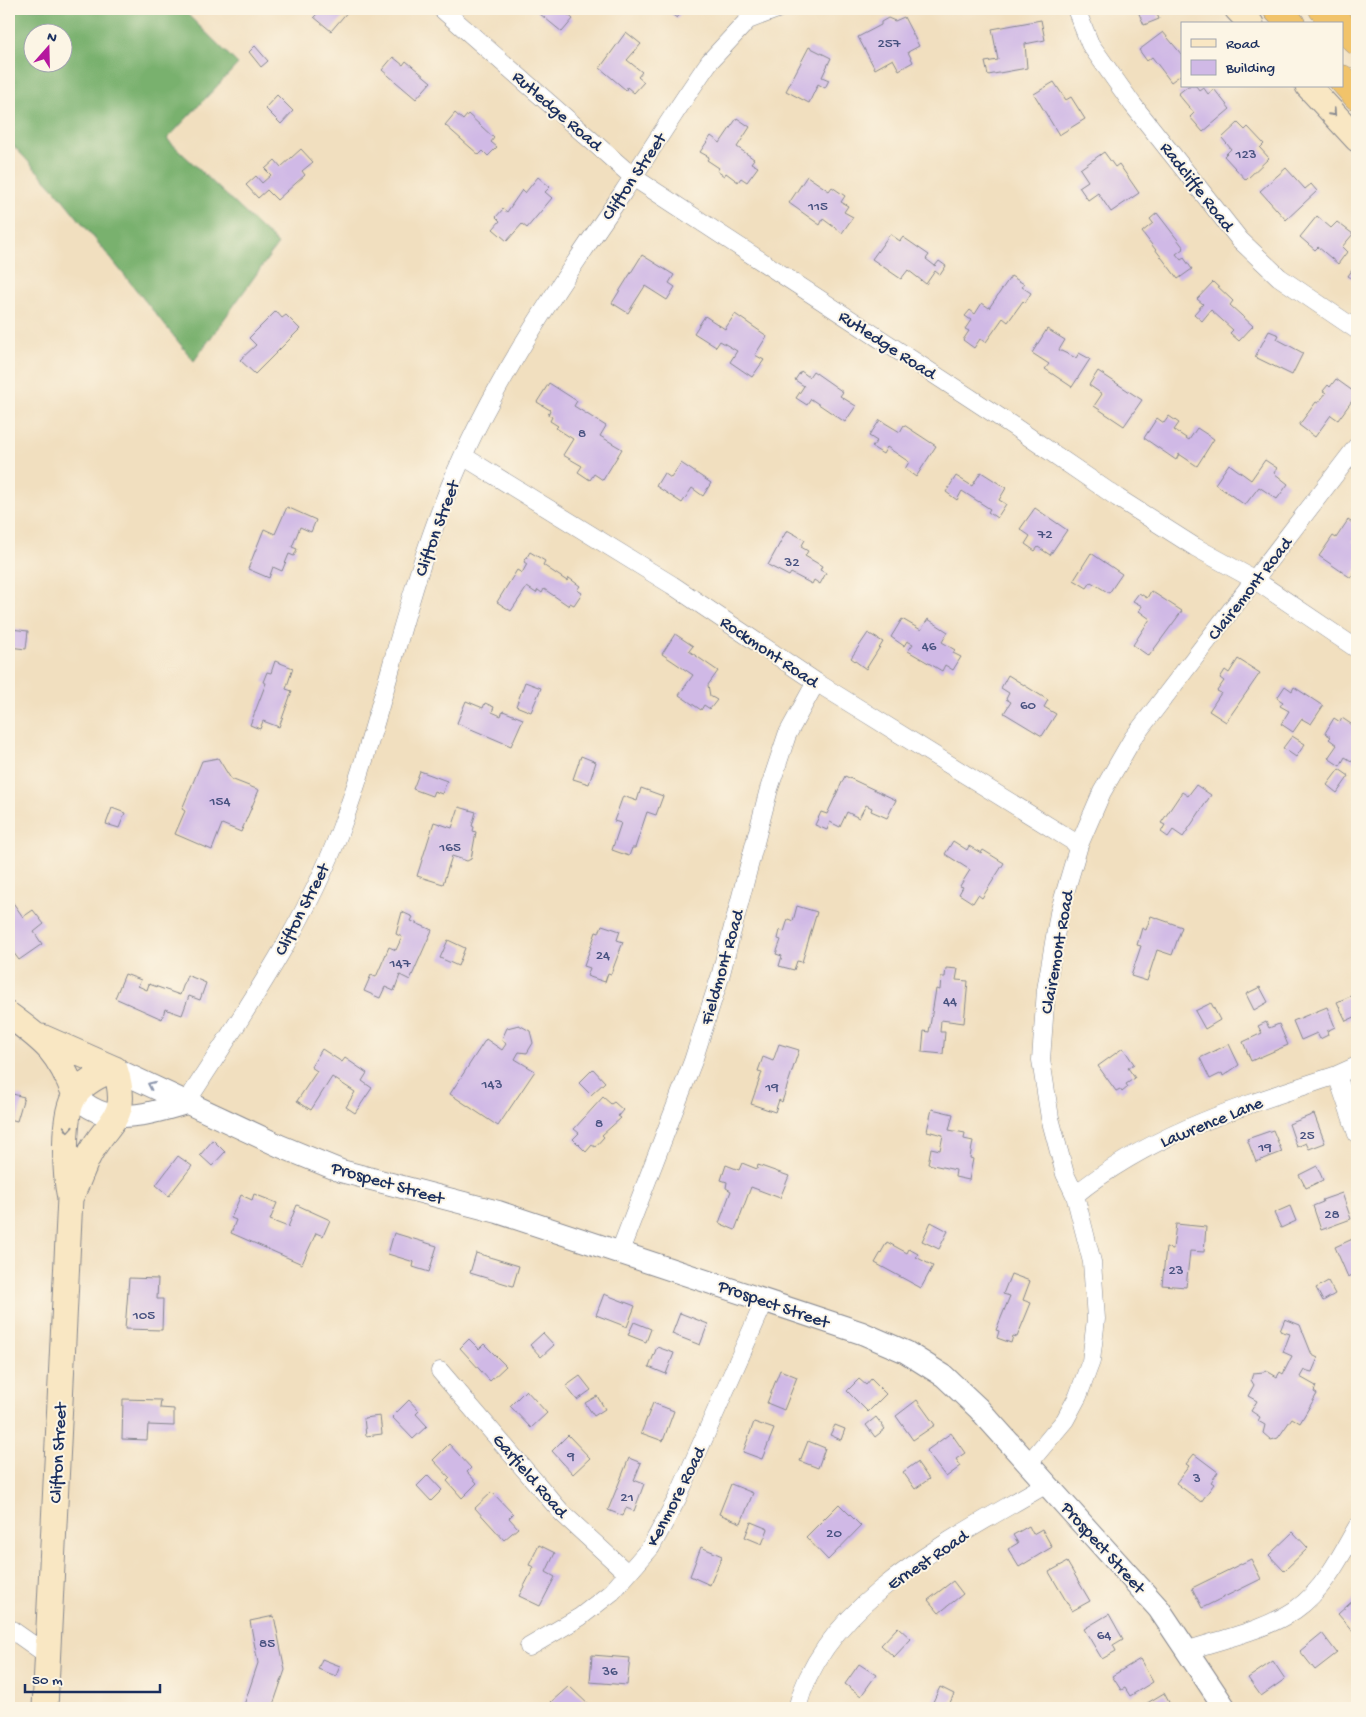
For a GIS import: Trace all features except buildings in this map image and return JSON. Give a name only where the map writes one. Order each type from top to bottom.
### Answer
[{"type":"highway","points":[[1277,9],[1289,22]]},
{"type":"highway","points":[[1323,9],[1337,22]]},
{"type":"highway","points":[[1344,29],[1357,41]]},
{"type":"highway","points":[[1344,81],[1357,96]]},
{"type":"main road","points":[[1237,9],[1249,22]]},
{"type":"main road","points":[[1310,88],[1357,140]]},
{"type":"main road","name":"Prospect Street","points":[[9,1015],[53,1051],[61,1063],[75,1095]]},
{"type":"main road","name":"Prospect Street","points":[[33,1033],[115,1069]]},
{"type":"main road","points":[[75,1095],[92,1080],[115,1069]]},
{"type":"main road","name":"Clifton Street","points":[[70,1198],[88,1158],[118,1117],[122,1092],[115,1069]]},
{"type":"main road","name":"Clifton Street","points":[[45,1708],[46,1654],[70,1198],[66,1177],[66,1161],[68,1122],[75,1095]]},
{"type":"street","name":"Rutledge Road","points":[[442,9],[633,176],[1013,426],[1118,498],[1195,547],[1255,580],[1357,649]]},
{"type":"street","name":"Clifton Street","points":[[186,1103],[253,997],[291,931],[339,833],[371,736],[424,555],[463,456],[519,349],[710,61],[748,20],[771,9]]},
{"type":"street","name":"Radcliffe Road","points":[[1076,9],[1090,44],[1139,112],[1240,240],[1279,277],[1357,330]]},
{"type":"street","name":"Clairemont Road","points":[[1030,1463],[1065,1420],[1078,1396],[1091,1361],[1096,1319],[1092,1262],[1075,1195],[1065,1174],[1050,1118],[1041,1060],[1046,990],[1059,913],[1079,845],[1102,792],[1133,738],[1357,446]]},
{"type":"street","name":"Rockmont Road","points":[[463,456],[655,575],[816,682],[1079,845]]},
{"type":"street","name":"Fieldmont Road","points":[[620,1251],[693,1061],[720,977],[769,789],[787,735],[816,682]]},
{"type":"street","name":"Lawrence Lane","points":[[1075,1195],[1100,1175],[1137,1152],[1188,1126],[1337,1075],[1357,1066]]},
{"type":"street","name":"Prospect Street","points":[[115,1069],[280,1146],[341,1171],[490,1210],[620,1251],[862,1333],[906,1352],[926,1364],[961,1391],[1048,1483],[1144,1591],[1174,1630],[1225,1708]]},
{"type":"street","points":[[1337,1075],[1357,1134]]},
{"type":"street","name":"Prospect Street","points":[[75,1095],[94,1111],[118,1117],[144,1114],[186,1103]]},
{"type":"street","name":"Kenmore Road","points":[[529,1647],[580,1617],[612,1592],[652,1547],[677,1500],[765,1300]]},
{"type":"street","name":"Garfield Road","points":[[440,1371],[562,1512],[627,1573]]},
{"type":"street","name":"Ernest Road","points":[[797,1708],[803,1686],[833,1638],[860,1609],[905,1570],[1048,1483]]},
{"type":"street","points":[[1186,1651],[1254,1629],[1296,1609],[1313,1594],[1328,1576],[1357,1527]]},
{"type":"street","points":[[9,1628],[46,1654]]},
{"type":"green space","points":[[9,9],[182,9],[238,64],[167,139],[278,244],[194,361],[56,191],[9,141]]}]
